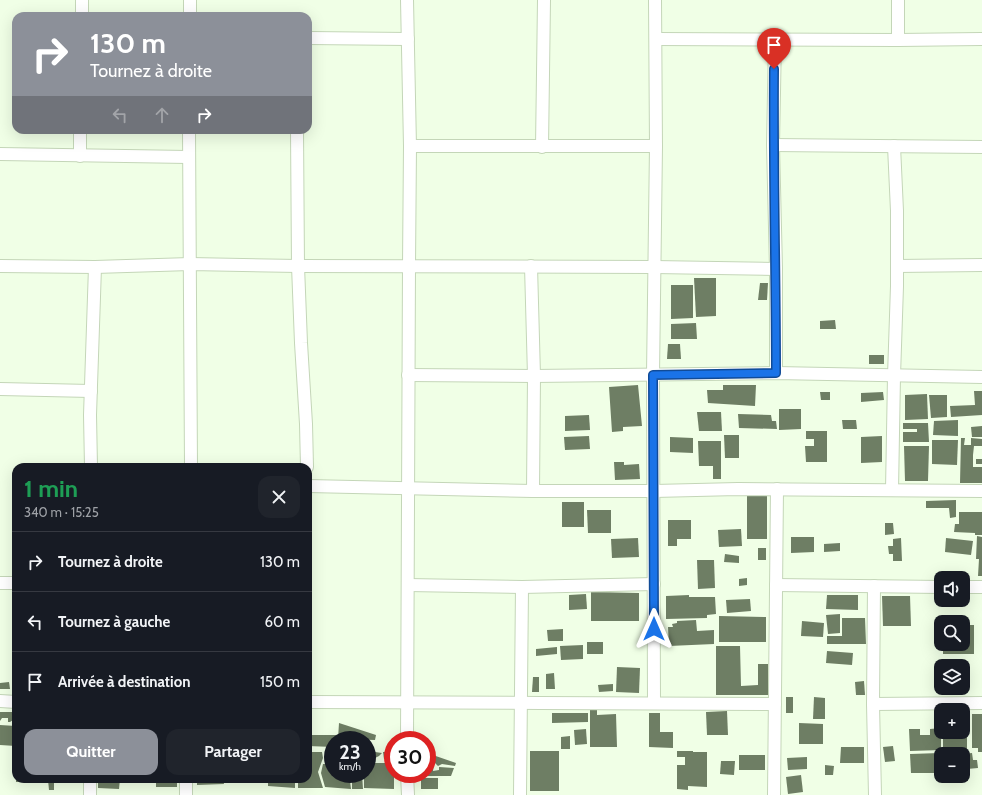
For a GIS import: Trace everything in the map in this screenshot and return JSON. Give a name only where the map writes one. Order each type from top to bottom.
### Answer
[{"type":"street","points":[[82,0],[82,12]]},
{"type":"street","points":[[190,0],[190,12]]},
{"type":"street","points":[[407,731],[410,146],[408,0]]},
{"type":"street","points":[[542,146],[544,0]]},
{"type":"street","points":[[654,703],[653,375],[656,146],[655,0]]},
{"type":"street","points":[[898,0],[898,40]]},
{"type":"street","points":[[312,38],[408,38]]},
{"type":"street","points":[[656,39],[982,39]]},
{"type":"street","points":[[774,39],[773,145],[776,270],[776,373]]},
{"type":"street","points":[[80,134],[80,156]]},
{"type":"street","points":[[188,134],[191,463]]},
{"type":"street","points":[[297,134],[298,266],[307,463]]},
{"type":"street","points":[[773,145],[982,147]]},
{"type":"street","points":[[410,146],[656,146]]},
{"type":"street","points":[[892,490],[894,376],[897,314],[897,211],[894,146]]},
{"type":"street","points":[[0,154],[188,157]]},
{"type":"street","points":[[0,266],[94,267],[190,264],[298,266],[654,267],[776,270]]},
{"type":"street","points":[[897,266],[982,265]]},
{"type":"street","points":[[531,266],[534,376],[533,491]]},
{"type":"street","points":[[91,463],[90,431],[94,267]]},
{"type":"street","points":[[408,375],[534,376],[776,373],[982,377]]},
{"type":"street","points":[[0,389],[91,391]]},
{"type":"street","points":[[312,486],[533,491],[738,489],[982,490]]},
{"type":"street","points":[[774,795],[777,490]]},
{"type":"street","points":[[0,583],[12,582]]},
{"type":"street","points":[[408,585],[522,587],[654,584]]},
{"type":"street","points":[[776,585],[934,587]]},
{"type":"street","points":[[874,586],[873,704],[875,795]]},
{"type":"street","points":[[520,795],[522,587]]},
{"type":"street","points":[[970,587],[982,587]]},
{"type":"street","points":[[0,702],[12,702]]},
{"type":"street","points":[[312,702],[775,704]]},
{"type":"street","points":[[873,704],[982,703]]},
{"type":"street","points":[[90,783],[90,795]]},
{"type":"street","points":[[186,783],[186,795]]},
{"type":"street","points":[[407,783],[408,795]]},
{"type":"building","points":[[694,278],[716,278],[716,316],[696,317]]},
{"type":"building","points":[[760,283],[768,283],[767,300],[758,300]]},
{"type":"building","points":[[671,285],[693,285],[693,318],[671,319]]},
{"type":"building","points":[[835,320],[836,329],[820,329],[820,321]]},
{"type":"building","points":[[696,323],[697,339],[671,339],[671,324]]},
{"type":"building","points":[[668,344],[680,344],[681,359],[667,359]]},
{"type":"building","points":[[869,355],[884,355],[884,364],[869,364]]},
{"type":"building","points":[[638,385],[642,426],[623,427],[623,431],[612,432],[609,387]]},
{"type":"building","points":[[723,385],[756,385],[755,406],[708,403],[707,390],[723,390]]},
{"type":"building","points":[[974,391],[982,391],[982,415],[951,417],[950,406],[975,405]]},
{"type":"building","points":[[820,392],[830,392],[830,400],[821,400]]},
{"type":"building","points":[[883,392],[884,400],[861,402],[861,393]]},
{"type":"building","points":[[927,394],[928,419],[905,420],[905,395]]},
{"type":"building","points":[[929,395],[947,395],[947,417],[931,418]]},
{"type":"building","points":[[779,409],[801,409],[801,429],[779,430]]},
{"type":"building","points":[[697,412],[721,412],[722,431],[699,431]]},
{"type":"building","points":[[738,414],[771,415],[772,421],[776,421],[777,429],[739,428]]},
{"type":"building","points":[[589,415],[590,430],[565,431],[565,416]]},
{"type":"building","points":[[842,420],[856,420],[857,429],[843,429]]},
{"type":"building","points":[[958,420],[958,436],[933,435],[934,421]]},
{"type":"building","points":[[903,423],[928,423],[929,442],[903,442],[903,432],[917,432],[917,429],[903,429]]},
{"type":"building","points":[[982,426],[982,437],[972,437],[971,427]]},
{"type":"building","points":[[806,431],[827,431],[827,462],[806,462],[805,446],[814,446],[814,439],[806,439]]},
{"type":"building","points":[[724,435],[739,435],[739,458],[725,458]]},
{"type":"building","points":[[589,436],[590,449],[565,450],[564,437]]},
{"type":"building","points":[[882,436],[882,462],[861,463],[861,437]]},
{"type":"building","points":[[670,437],[693,438],[693,453],[670,452]]},
{"type":"building","points":[[961,438],[965,438],[964,445],[971,445],[971,438],[982,439],[982,446],[974,446],[973,467],[982,467],[982,483],[960,483]]},
{"type":"building","points":[[932,440],[958,440],[957,465],[932,464]]},
{"type":"building","points":[[698,441],[721,441],[721,479],[713,479],[713,466],[699,466]]},
{"type":"building","points":[[904,446],[929,446],[928,481],[905,481]]},
{"type":"building","points":[[976,459],[982,459],[982,464],[976,464]]},
{"type":"building","points":[[614,462],[624,462],[624,465],[639,464],[640,479],[615,480]]},
{"type":"building","points":[[747,496],[767,496],[767,539],[747,539]]},
{"type":"building","points":[[956,500],[956,517],[950,518],[949,508],[926,508],[926,501]]},
{"type":"building","points":[[562,502],[584,502],[584,527],[562,527]]},
{"type":"building","points":[[587,510],[611,510],[611,533],[588,533]]},
{"type":"building","points":[[959,512],[982,512],[982,535],[975,535],[975,533],[954,532],[955,524],[959,524]]},
{"type":"building","points":[[668,520],[691,520],[691,539],[677,539],[677,546],[668,546]]},
{"type":"building","points":[[885,523],[893,523],[894,534],[885,535]]},
{"type":"building","points":[[741,529],[742,546],[719,547],[718,530]]},
{"type":"building","points":[[977,536],[982,537],[982,576],[978,576],[979,559],[976,559]]},
{"type":"building","points":[[791,537],[814,537],[814,552],[791,553]]},
{"type":"building","points":[[638,538],[639,557],[612,558],[611,539]]},
{"type":"building","points":[[901,538],[902,561],[893,561],[893,554],[889,554],[888,546],[893,546],[893,539]]},
{"type":"building","points":[[946,538],[973,541],[971,555],[945,552]]},
{"type":"building","points":[[840,543],[840,551],[824,552],[824,544]]},
{"type":"building","points":[[758,548],[766,548],[766,560],[758,560]]},
{"type":"building","points":[[725,554],[739,556],[739,563],[724,562]]},
{"type":"building","points":[[697,560],[714,560],[715,588],[698,589]]},
{"type":"building","points":[[747,578],[747,585],[739,586],[739,579]]},
{"type":"building","points":[[591,592],[639,593],[639,621],[591,621]]},
{"type":"building","points":[[586,594],[587,609],[569,610],[569,595]]},
{"type":"building","points":[[689,595],[689,597],[715,597],[716,614],[707,615],[707,618],[666,619],[666,596]]},
{"type":"building","points":[[827,595],[858,595],[858,610],[826,609]]},
{"type":"building","points":[[882,596],[910,596],[911,626],[883,626]]},
{"type":"building","points":[[750,599],[751,611],[727,613],[726,600]]},
{"type":"building","points":[[840,614],[840,633],[828,634],[826,615]]},
{"type":"building","points":[[719,616],[766,617],[766,642],[719,642]]},
{"type":"building","points":[[842,618],[865,618],[866,644],[827,644],[827,636],[842,636]]},
{"type":"building","points":[[696,620],[697,631],[714,630],[714,644],[669,646],[668,627],[673,627],[672,624],[677,623],[677,621]]},
{"type":"building","points":[[802,621],[824,623],[823,637],[801,636]]},
{"type":"building","points":[[970,625],[974,625],[974,654],[943,654],[943,651],[970,651]]},
{"type":"building","points":[[563,629],[563,641],[548,641],[547,630]]},
{"type":"building","points":[[587,642],[603,642],[603,654],[587,654]]},
{"type":"building","points":[[583,645],[583,659],[561,660],[560,646]]},
{"type":"building","points":[[716,646],[740,646],[741,686],[758,685],[758,664],[768,664],[768,695],[716,695]]},
{"type":"building","points":[[557,647],[557,654],[536,656],[536,649]]},
{"type":"building","points":[[827,651],[853,653],[852,665],[826,663]]},
{"type":"building","points":[[617,667],[640,668],[639,693],[616,692]]},
{"type":"building","points":[[554,673],[555,689],[546,689],[546,674]]},
{"type":"building","points":[[533,677],[539,677],[539,692],[532,692]]},
{"type":"building","points":[[864,681],[865,695],[856,695],[855,682]]},
{"type":"building","points":[[9,682],[10,689],[0,689],[0,683]]},
{"type":"building","points":[[613,684],[613,691],[599,692],[598,685]]},
{"type":"building","points":[[786,697],[793,697],[793,713],[786,713]]},
{"type":"building","points":[[814,697],[825,698],[825,719],[813,719]]},
{"type":"building","points":[[597,709],[597,715],[616,714],[617,747],[590,747],[590,710]]},
{"type":"building","points":[[727,711],[728,735],[707,735],[706,712]]},
{"type":"building","points":[[0,712],[12,712],[12,721],[8,722],[8,718],[2,718],[0,721]]},
{"type":"building","points":[[552,713],[588,713],[588,722],[552,723]]},
{"type":"building","points":[[649,713],[660,713],[660,732],[673,732],[673,748],[649,747]]},
{"type":"building","points":[[972,714],[982,714],[982,752],[978,752],[978,748],[972,748]]},
{"type":"building","points":[[339,723],[364,731],[338,731]]},
{"type":"building","points":[[799,723],[823,724],[823,744],[799,744]]},
{"type":"building","points":[[0,725],[12,726],[12,746],[0,745]]},
{"type":"building","points":[[586,729],[587,744],[575,745],[574,730]]},
{"type":"building","points":[[909,729],[920,729],[920,735],[930,735],[930,729],[934,729],[934,739],[941,739],[941,747],[934,747],[934,750],[910,751]]},
{"type":"building","points":[[312,735],[324,735],[324,747],[312,746]]},
{"type":"building","points":[[570,736],[570,749],[561,749],[561,737]]},
{"type":"building","points":[[943,739],[967,739],[967,747],[943,747]]},
{"type":"building","points":[[893,746],[895,761],[885,762],[883,747]]},
{"type":"building","points":[[841,747],[864,747],[864,763],[840,763]]},
{"type":"building","points":[[530,751],[559,751],[559,791],[530,791]]},
{"type":"building","points":[[677,751],[707,752],[707,787],[688,786],[688,790],[677,789],[677,765],[685,765],[685,757],[677,757]]},
{"type":"building","points":[[312,752],[322,752],[323,758],[318,772],[323,788],[298,788],[298,783],[312,783]]},
{"type":"building","points":[[376,752],[382,753],[376,758]]},
{"type":"building","points":[[934,753],[934,773],[911,773],[910,754]]},
{"type":"building","points":[[970,753],[972,753],[973,760],[977,760],[978,768],[970,769]]},
{"type":"building","points":[[739,755],[765,755],[765,770],[739,770]]},
{"type":"building","points":[[436,756],[456,763],[455,766],[442,764],[438,766],[436,764]]},
{"type":"building","points":[[807,757],[807,769],[788,770],[787,758]]},
{"type":"building","points":[[721,761],[735,761],[734,775],[720,774]]},
{"type":"building","points":[[376,763],[384,763],[384,783],[394,783],[394,789],[364,788],[364,783],[376,783]]},
{"type":"building","points":[[324,764],[324,783],[350,783],[351,789],[325,787],[321,773]]},
{"type":"building","points":[[825,765],[834,766],[833,775],[825,775]]},
{"type":"building","points":[[439,767],[454,768],[451,776],[436,776],[436,770],[439,770]]},
{"type":"building","points":[[801,775],[803,792],[788,794],[786,777]]},
{"type":"building","points":[[436,778],[438,778],[438,789],[421,789],[421,783],[436,783]]},
{"type":"building","points":[[48,783],[54,783],[54,790],[49,790]]},
{"type":"building","points":[[98,783],[120,783],[119,789],[98,788]]},
{"type":"building","points":[[156,783],[177,783],[177,787],[156,787]]},
{"type":"building","points":[[197,783],[224,784],[197,785]]},
{"type":"building","points":[[268,783],[295,783],[295,788],[268,786]]},
{"type":"building","points":[[352,783],[363,783],[363,789],[352,789]]},
{"type":"route","points":[[654,629],[653,375],[776,373],[776,270],[773,145],[774,69]]}]
